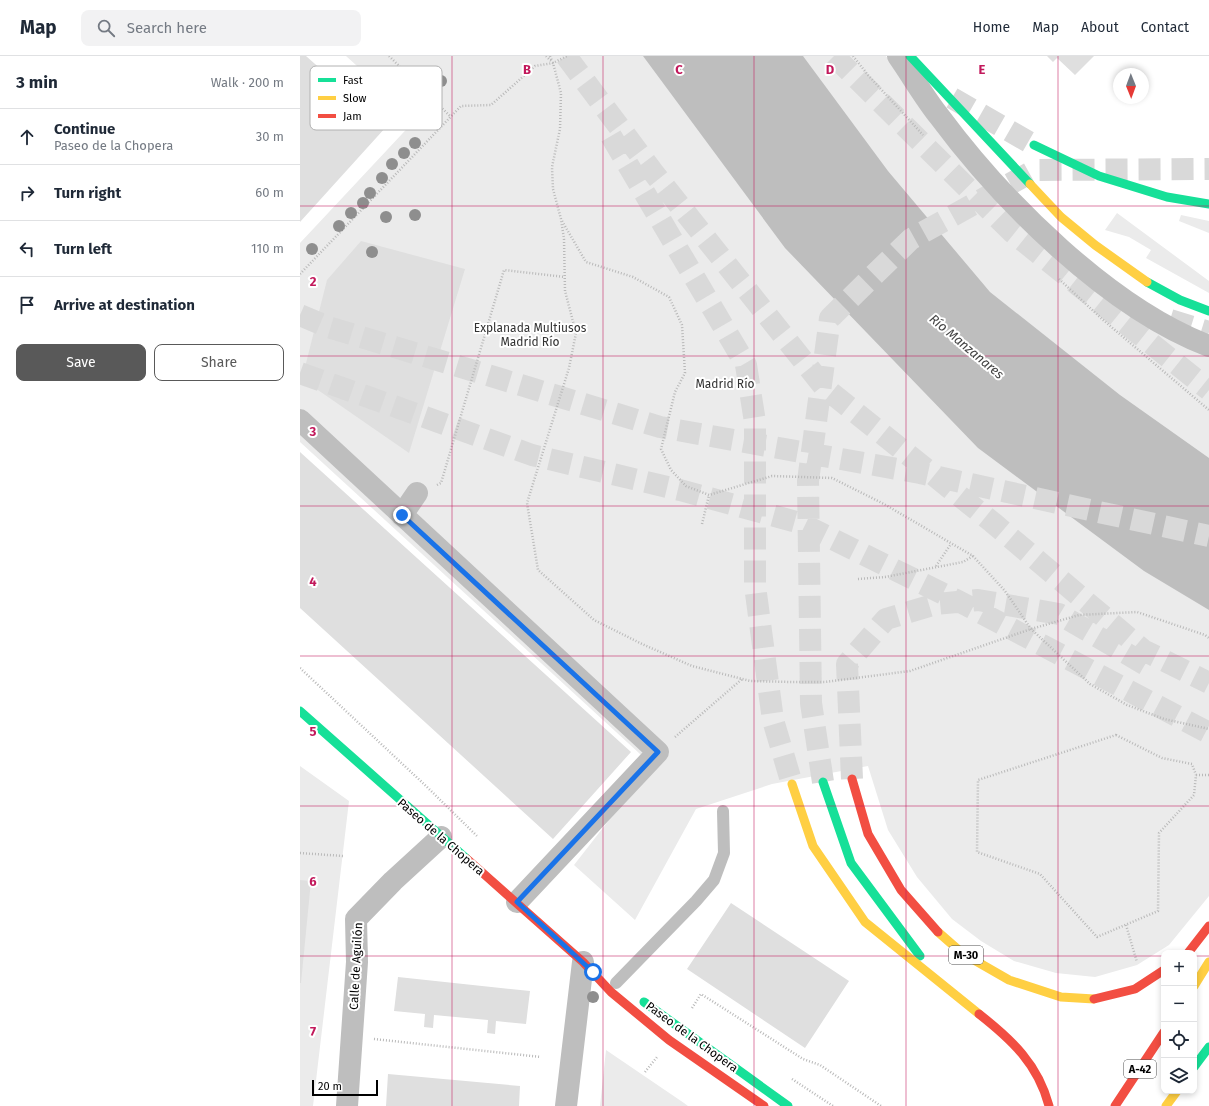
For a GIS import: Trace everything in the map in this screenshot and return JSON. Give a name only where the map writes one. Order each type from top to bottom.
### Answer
[{"type":"main road","points":[[910,56],[1061,217],[1095,245],[1152,286],[1209,311]]},
{"type":"main road","points":[[1034,145],[1099,176],[1167,198],[1209,204]]},
{"type":"main road","name":"Paseo de la Chopera","points":[[300,711],[441,837],[517,902],[588,967],[610,992],[669,1040],[764,1106]]},
{"type":"main road","name":"M-30","points":[[852,779],[868,834],[901,890],[929,923],[962,953],[1009,980],[1060,997],[1099,999],[1134,989],[1161,972]]},
{"type":"main road","points":[[823,782],[851,863],[938,981]]},
{"type":"main road","points":[[792,784],[813,846],[865,922],[1008,1037],[1028,1060],[1040,1080],[1044,1087],[1049,1106]]},
{"type":"main road","points":[[1190,950],[1209,926]]},
{"type":"main road","points":[[1197,981],[1209,962]]},
{"type":"main road","name":"Paseo de la Chopera","points":[[588,967],[619,985]]},
{"type":"main road","name":"Paseo de la Chopera","points":[[635,996],[788,1106]]},
{"type":"main road","name":"A-42","points":[[1115,1106],[1161,1037]]},
{"type":"main road","points":[[1197,1063],[1209,1047]]},
{"type":"main road","points":[[1166,1106],[1175,1094]]},
{"type":"street","points":[[898,56],[939,116],[978,164],[1040,229],[1086,270],[1142,312],[1182,335],[1209,346]]},
{"type":"street","points":[[300,420],[658,752],[517,902]]},
{"type":"street","points":[[402,515],[417,493]]},
{"type":"street","name":"Calle de Aguilón","points":[[347,1106],[357,962],[356,919],[393,881],[441,837]]},
{"type":"street","points":[[566,1106],[588,967]]},
{"type":"lane","points":[[619,985],[714,880],[724,853],[723,811]]},
{"type":"path","points":[[389,56],[399,66]]},
{"type":"path","points":[[546,56],[553,64]]},
{"type":"path","points":[[550,56],[561,93],[560,129],[552,167],[553,189],[561,219],[564,239],[565,291],[576,333],[569,368],[527,503],[538,570],[594,620],[642,644],[692,666],[750,681],[825,682],[910,671],[1030,628],[1079,615],[1137,612],[1205,635],[1209,638]]},
{"type":"path","points":[[442,127],[461,106],[491,105],[535,66],[553,64],[567,56]]},
{"type":"path","points":[[442,107],[452,117]]},
{"type":"path","points":[[300,274],[439,130]]},
{"type":"path","points":[[561,219],[586,262],[633,277],[669,296],[682,325],[685,373],[675,392],[661,450],[670,470],[686,486],[709,494],[772,476],[832,478],[884,504],[972,556],[1005,591],[1030,628],[1090,684],[1127,705],[1164,720],[1209,730]]},
{"type":"path","points":[[417,493],[441,483],[504,270],[565,277]]},
{"type":"path","points":[[702,524],[709,494]]},
{"type":"path","points":[[936,567],[952,544]]},
{"type":"path","points":[[858,579],[885,577],[962,562],[972,556]]},
{"type":"path","points":[[300,668],[426,786],[482,841]]},
{"type":"path","points":[[670,742],[743,679]]},
{"type":"path","points":[[1116,735],[1162,758],[1192,764],[1196,775],[1194,795],[1158,833],[1158,911],[1097,937],[1040,874],[977,852],[978,780],[1116,735]]},
{"type":"path","points":[[1196,775],[1209,775]]},
{"type":"path","points":[[300,853],[343,856]]},
{"type":"path","points":[[1126,925],[1138,965]]},
{"type":"path","points":[[692,1008],[701,994],[803,1059],[820,1065],[880,1106]]},
{"type":"path","points":[[351,1036],[541,1057]]},
{"type":"path","points":[[645,1072],[658,1055]]},
{"type":"path","points":[[785,1075],[833,1106]]},
{"type":"green space","name":"Madrid Río","points":[[346,56],[886,56],[927,112],[1023,222],[1209,352],[1209,896],[1169,945],[1137,965],[1095,977],[1056,973],[1014,961],[981,941],[952,919],[917,877],[888,830],[868,766],[772,784],[696,809],[635,920],[574,865],[652,765],[300,442],[300,243],[406,130],[442,130],[442,66],[357,66]]},
{"type":"green space","points":[[1117,213],[1209,281],[1209,293],[1146,258],[1151,250],[1129,237],[1105,230]]},
{"type":"green space","points":[[1181,215],[1209,221],[1209,233],[1179,221]]},
{"type":"green space","points":[[300,766],[349,801],[313,1106],[300,1106]]},
{"type":"green space","points":[[606,1050],[684,1103],[688,1106],[600,1106]]},
{"type":"water","name":"Río Manzanares","points":[[643,56],[803,56],[888,171],[990,292],[1120,395],[1209,458],[1209,610],[1144,571],[978,448],[785,248]]},
{"type":"building","points":[[300,56],[306,56],[317,66],[310,66],[310,130],[383,130],[300,222]]},
{"type":"building","points":[[1047,56],[1094,56],[1075,75],[1057,58],[1053,62]]},
{"type":"building","points":[[361,241],[465,269],[409,453],[302,379],[327,280]]},
{"type":"building","points":[[300,452],[631,752],[553,839],[300,608]]},
{"type":"building","points":[[300,880],[311,881],[301,983],[300,983]]},
{"type":"building","points":[[731,903],[849,981],[805,1048],[687,969]]},
{"type":"building","points":[[398,977],[530,991],[526,1024],[496,1021],[495,1034],[487,1033],[488,1020],[434,1015],[433,1028],[424,1027],[425,1014],[394,1011]]},
{"type":"building","points":[[388,1074],[520,1086],[519,1106],[386,1106]]},
{"type":"tunnel","points":[[566,56],[653,172],[825,388],[992,522],[1143,650],[1209,683]]},
{"type":"tunnel","points":[[834,56],[1012,232],[1209,390]]},
{"type":"tunnel","points":[[952,98],[1034,145]]},
{"type":"tunnel","points":[[611,136],[746,365],[755,422],[755,586],[773,720],[792,784]]},
{"type":"tunnel","points":[[823,782],[811,703],[808,481],[830,318],[911,239],[1035,170],[1209,169]]},
{"type":"tunnel","points":[[300,315],[328,327],[660,427],[920,473],[1209,536]]},
{"type":"tunnel","points":[[1170,320],[1209,332]]},
{"type":"tunnel","points":[[300,373],[532,455],[680,490],[800,523],[968,606],[1209,733]]},
{"type":"tunnel","points":[[852,779],[847,664],[886,619],[936,604],[978,600],[1059,614],[1151,668]]},
{"type":"traffic: fast","points":[[910,56],[1030,184]]},
{"type":"traffic: fast","points":[[1034,145],[1099,176],[1167,197],[1209,204]]},
{"type":"traffic: fast","points":[[1147,282],[1180,300],[1209,311]]},
{"type":"traffic: fast","points":[[300,711],[467,859]]},
{"type":"traffic: fast","points":[[823,782],[851,863],[920,956]]},
{"type":"traffic: fast","points":[[644,1002],[788,1106]]},
{"type":"traffic: fast","points":[[1197,1063],[1209,1047]]},
{"type":"traffic: slow","points":[[1030,184],[1061,217],[1095,245],[1147,282]]},
{"type":"traffic: slow","points":[[792,784],[813,846],[865,922],[979,1014]]},
{"type":"traffic: slow","points":[[938,932],[962,953],[1009,980],[1061,997],[1094,999]]},
{"type":"traffic: slow","points":[[1197,981],[1209,962]]},
{"type":"traffic: slow","points":[[1166,1106],[1175,1094]]},
{"type":"traffic: jam","points":[[852,779],[868,834],[901,890],[938,932]]},
{"type":"traffic: jam","points":[[467,859],[583,962],[611,992],[669,1040],[764,1106]]},
{"type":"traffic: jam","points":[[1190,950],[1209,926]]},
{"type":"traffic: jam","points":[[1094,999],[1135,989],[1161,972]]},
{"type":"traffic: jam","points":[[979,1014],[1013,1043],[1031,1065],[1044,1091],[1049,1106]]},
{"type":"traffic: jam","points":[[1115,1106],[1161,1037]]},
{"type":"route","points":[[402,515],[658,752],[517,902],[593,972]]},
{"type":"park label","name":"Explanada Multiusos Madrid Río","points":[[530,335]]}]
